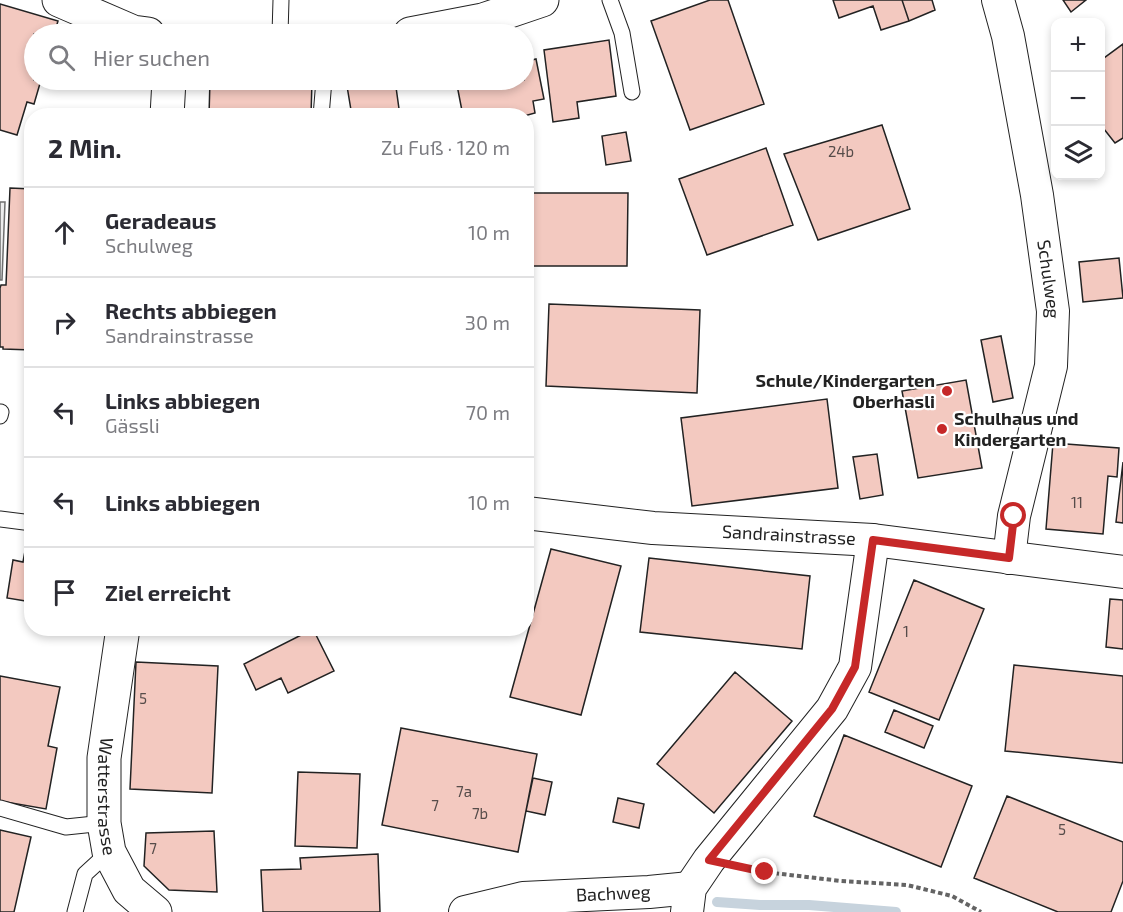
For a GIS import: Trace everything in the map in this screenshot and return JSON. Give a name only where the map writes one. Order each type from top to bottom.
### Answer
[{"type":"street","points":[[59,0],[114,24]]},
{"type":"street","points":[[462,24],[483,20],[542,0]]},
{"type":"street","name":"Schulweg","points":[[998,0],[1008,36],[1035,184],[1053,311],[1051,366],[1014,516],[1009,558]]},
{"type":"street","points":[[167,108],[168,90]]},
{"type":"street","name":"Sandrainstrasse","points":[[534,514],[653,528],[873,540],[1123,572]]},
{"type":"street","points":[[688,900],[709,860],[832,709],[855,667],[873,540]]},
{"type":"street","name":"Watterstrasse","points":[[122,636],[104,758],[106,837],[129,890],[154,912]]},
{"type":"street","name":"Bachweg","points":[[465,912],[523,897],[649,892],[688,900]]},
{"type":"lane","points":[[280,24],[281,0]]},
{"type":"lane","points":[[610,0],[622,33],[632,92]]},
{"type":"lane","points":[[322,108],[323,90]]},
{"type":"lane","points":[[0,416],[1,411]]},
{"type":"lane","points":[[0,519],[24,522]]},
{"type":"lane","points":[[0,808],[106,837],[85,874],[75,912]]},
{"type":"path","points":[[709,860],[765,872],[841,881],[907,885],[952,896],[981,912]]},
{"type":"shaded area","points":[[0,202],[5,202],[2,280],[0,280]]},
{"type":"building","points":[[710,0],[728,0],[764,104],[690,130],[651,21]]},
{"type":"building","points":[[833,0],[902,0],[909,21],[881,30],[873,6],[839,18]]},
{"type":"building","points":[[902,0],[932,0],[935,10],[909,21]]},
{"type":"building","points":[[1063,0],[1086,0],[1071,12]]},
{"type":"building","points":[[0,4],[58,21],[57,24],[24,24],[24,90],[38,90],[34,104],[27,102],[24,108],[17,135],[0,130]]},
{"type":"building","points":[[609,40],[616,96],[577,102],[579,118],[553,122],[544,50]]},
{"type":"building","points":[[1123,44],[1123,138],[1115,143],[1105,130],[1105,57]]},
{"type":"building","points":[[536,59],[544,99],[533,101],[535,113],[534,108],[461,108],[458,90],[534,90],[534,60]]},
{"type":"building","points":[[210,90],[312,90],[311,108],[209,108]]},
{"type":"building","points":[[348,90],[396,90],[399,108],[351,108]]},
{"type":"building","points":[[882,125],[910,209],[818,240],[784,154]]},
{"type":"building","points":[[626,132],[631,161],[606,165],[602,136]]},
{"type":"building","points":[[766,148],[793,225],[707,255],[679,179]]},
{"type":"building","points":[[10,188],[24,189],[24,350],[0,347],[0,288],[1,285],[6,285]]},
{"type":"building","points":[[534,193],[628,193],[627,266],[534,266]]},
{"type":"building","points":[[1119,258],[1123,298],[1083,302],[1079,262]]},
{"type":"building","points":[[549,304],[700,310],[697,393],[546,386]]},
{"type":"building","points":[[1001,336],[1013,398],[993,402],[981,340]]},
{"type":"building","name":"Schulhaus und Kindergarten","points":[[966,380],[982,468],[918,478],[902,391]]},
{"type":"building","points":[[827,399],[838,488],[692,506],[681,418]]},
{"type":"building","points":[[1053,443],[1119,448],[1117,477],[1108,476],[1103,534],[1046,529]]},
{"type":"building","points":[[877,454],[883,495],[860,499],[853,457]]},
{"type":"building","points":[[1123,462],[1123,523],[1116,522]]},
{"type":"building","points":[[551,549],[621,566],[581,715],[510,697],[527,636],[534,636],[534,610]]},
{"type":"building","points":[[24,557],[24,601],[7,598],[13,560],[23,562]]},
{"type":"building","points":[[649,558],[810,576],[802,649],[640,632]]},
{"type":"building","points":[[914,580],[984,609],[939,720],[869,692]]},
{"type":"building","points":[[1110,599],[1123,600],[1123,649],[1106,647]]},
{"type":"building","points":[[299,636],[316,636],[334,671],[288,693],[281,678],[256,690],[244,664]]},
{"type":"building","points":[[136,662],[218,666],[212,793],[130,789]]},
{"type":"building","points":[[1014,665],[1123,676],[1123,763],[1005,751]]},
{"type":"building","points":[[735,672],[792,721],[714,813],[657,764]]},
{"type":"building","points":[[0,676],[60,687],[48,746],[57,748],[46,809],[0,801]]},
{"type":"building","points":[[894,710],[933,726],[924,748],[885,732]]},
{"type":"building","points":[[401,728],[537,754],[518,852],[382,825]]},
{"type":"building","points":[[844,735],[972,786],[941,867],[814,816]]},
{"type":"building","points":[[298,772],[360,774],[357,848],[295,846]]},
{"type":"building","points":[[533,778],[552,782],[545,815],[526,811]]},
{"type":"building","points":[[1007,796],[1123,842],[1123,881],[1111,912],[1058,912],[974,878]]},
{"type":"building","points":[[618,798],[644,804],[639,828],[613,822]]},
{"type":"building","points":[[0,830],[31,837],[14,912],[0,912]]},
{"type":"building","points":[[214,831],[217,892],[169,890],[144,866],[146,833]]},
{"type":"building","points":[[378,854],[380,912],[263,912],[261,870],[301,869],[300,858]]},
{"type":"waterway","points":[[717,902],[809,905],[896,912]]},
{"type":"place","name":"Schule/Kindergarten Oberhasli","points":[[947,391]]},
{"type":"place","name":"Schulhaus und Kindergarten","points":[[942,429]]},
{"type":"route","points":[[765,872],[709,860],[832,709],[855,667],[873,540],[1009,558],[1014,516]]}]
